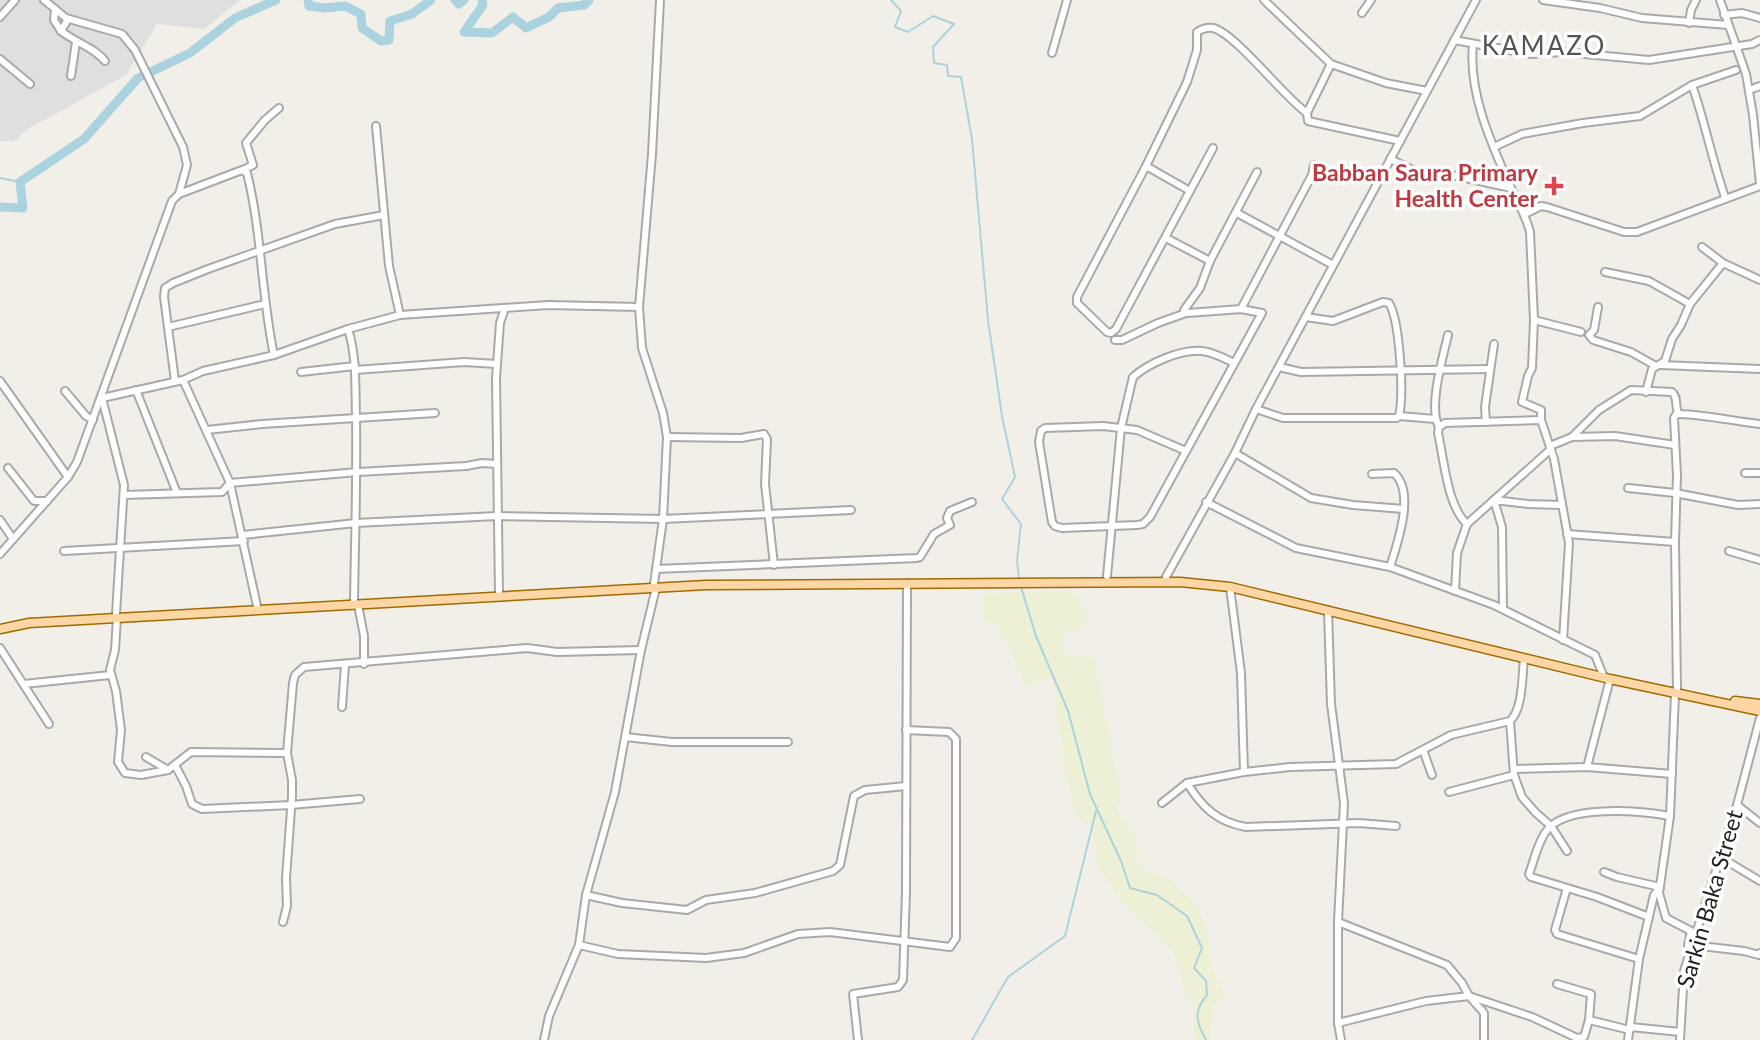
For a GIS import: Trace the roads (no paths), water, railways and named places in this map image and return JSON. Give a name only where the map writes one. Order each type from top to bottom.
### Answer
[{"type":"main road","points":[[0,627],[28,619],[706,582],[1166,577],[1217,580],[1263,589],[1524,659],[1760,711]]},
{"type":"main road","points":[[474,596],[655,586],[1180,582],[1230,587],[1606,677]]},
{"type":"main road","points":[[116,616],[257,606],[356,603]]},
{"type":"main road","points":[[1676,692],[1760,704]]},
{"type":"street","points":[[0,17],[15,0]]},
{"type":"street","points":[[0,554],[78,462],[169,209],[179,194],[187,165],[183,147],[155,90],[139,58],[122,34],[68,19],[44,0]]},
{"type":"street","points":[[544,1040],[549,1016],[579,945],[586,895],[597,852],[606,831],[655,586],[663,519],[667,437],[663,413],[642,348],[639,307],[652,154],[660,0]]},
{"type":"street","points":[[1052,53],[1067,0]]},
{"type":"street","points":[[1264,0],[1331,64],[1386,83],[1427,90]]},
{"type":"street","points":[[1362,13],[1371,0]]},
{"type":"street","points":[[1468,0],[1470,11]]},
{"type":"street","points":[[1166,577],[1236,453],[1256,409],[1476,0]]},
{"type":"street","points":[[1543,0],[1600,8],[1642,18],[1728,25]]},
{"type":"street","points":[[1689,23],[1696,0]]},
{"type":"street","points":[[1525,214],[1541,206],[1624,232],[1637,232],[1760,185],[1757,114],[1720,0]]},
{"type":"street","points":[[55,9],[54,20],[61,31],[105,61]]},
{"type":"street","points":[[1724,15],[1742,13],[1760,18]]},
{"type":"street","points":[[61,31],[68,19]]},
{"type":"street","points":[[1213,148],[1116,329],[1111,333],[1107,332],[1077,303],[1077,297],[1187,82],[1197,50],[1197,32],[1204,28],[1213,28],[1229,38],[1307,114],[1311,122],[1400,141]]},
{"type":"street","points":[[1454,40],[1531,54],[1563,52],[1649,60],[1752,44],[1760,40]]},
{"type":"street","points":[[71,76],[76,42]]},
{"type":"street","points":[[1473,44],[1471,61],[1474,84],[1494,147],[1525,214],[1530,232],[1534,320],[1532,368],[1522,402],[1541,410],[1567,534],[1569,550],[1563,640]]},
{"type":"street","points":[[0,59],[30,84]]},
{"type":"street","points":[[1307,114],[1331,64]]},
{"type":"street","points":[[1494,147],[1522,134],[1640,116],[1692,85],[1736,70]]},
{"type":"street","points":[[1692,85],[1725,197]]},
{"type":"street","points":[[1749,90],[1760,86]]},
{"type":"street","points":[[179,194],[253,165],[246,143],[279,108]]},
{"type":"street","points":[[376,126],[389,266],[400,316]]},
{"type":"street","points":[[1391,159],[1415,171],[1457,176],[1511,188]]},
{"type":"street","points":[[1241,309],[1312,174],[1314,165]]},
{"type":"street","points":[[1146,166],[1190,191]]},
{"type":"street","points":[[243,170],[247,173],[252,194],[274,355]]},
{"type":"street","points":[[1186,313],[1184,308],[1200,288],[1210,261],[1257,172]]},
{"type":"street","points":[[1237,213],[1333,265]]},
{"type":"street","points":[[175,381],[165,288],[335,225],[384,215]]},
{"type":"street","points":[[1166,238],[1210,261]]},
{"type":"street","points":[[1702,247],[1723,263],[1760,280]]},
{"type":"street","points":[[1646,392],[1649,376],[1665,361],[1672,339],[1690,304],[1723,263]]},
{"type":"street","points":[[1605,272],[1649,281],[1690,304]]},
{"type":"street","points":[[1306,317],[1333,320],[1345,318],[1382,302],[1389,303],[1395,317],[1399,416]]},
{"type":"street","points":[[168,327],[265,304]]},
{"type":"street","points":[[102,398],[183,380],[203,371],[274,355],[348,329],[400,316],[548,305],[639,307]]},
{"type":"street","points":[[1598,307],[1594,330],[1589,335],[1593,340],[1658,365],[1760,369]]},
{"type":"street","points":[[499,593],[497,364],[500,323],[505,308]]},
{"type":"street","points":[[493,309],[500,323]]},
{"type":"street","points":[[1115,340],[1122,340],[1186,313],[1241,309],[1262,313],[1147,522],[1137,525],[1055,526],[1045,487],[1040,435],[1045,428],[1121,428],[1145,431],[1186,451]]},
{"type":"street","points":[[1534,320],[1581,332]]},
{"type":"street","points":[[348,329],[355,368],[358,472],[356,603],[364,636],[363,664]]},
{"type":"street","points":[[1448,335],[1440,369],[1435,419],[1439,427],[1438,433],[1454,505],[1467,524]]},
{"type":"street","points":[[1486,422],[1485,407],[1494,344]]},
{"type":"street","points":[[1107,576],[1121,428],[1130,382],[1136,374],[1180,354],[1206,352],[1234,363]]},
{"type":"street","points":[[301,372],[464,362],[497,364]]},
{"type":"street","points":[[1279,367],[1301,373],[1490,369]]},
{"type":"street","points":[[183,380],[230,483],[257,606]]},
{"type":"street","points":[[0,382],[68,477]]},
{"type":"street","points":[[136,390],[177,493]]},
{"type":"street","points":[[1455,591],[1457,553],[1467,524],[1551,448],[1572,437],[1599,411],[1631,390],[1672,392],[1678,413],[1674,418],[1677,475],[1676,692],[1670,816],[1659,893],[1666,918],[1690,931],[1684,971]]},
{"type":"street","points":[[65,391],[86,416],[93,420]]},
{"type":"street","points":[[102,398],[124,485],[115,650],[110,676],[116,691],[121,730],[118,762],[121,769],[133,776],[167,770],[191,752],[287,753]]},
{"type":"street","points":[[1256,409],[1283,418],[1371,419],[1399,416],[1435,419]]},
{"type":"street","points":[[207,430],[435,413]]},
{"type":"street","points":[[1678,413],[1718,416],[1760,425]]},
{"type":"street","points":[[1439,427],[1445,423],[1541,420]]},
{"type":"street","points":[[667,437],[736,438],[764,434],[767,439],[765,484],[774,565]]},
{"type":"street","points":[[1572,437],[1615,436],[1675,445]]},
{"type":"street","points":[[1236,453],[1311,498],[1404,509]]},
{"type":"street","points":[[124,495],[222,492],[230,483],[496,464]]},
{"type":"street","points":[[8,468],[34,501],[47,501]]},
{"type":"street","points":[[1745,473],[1760,473]]},
{"type":"street","points":[[1372,474],[1398,476],[1404,509],[1402,529],[1390,567]]},
{"type":"street","points":[[1628,488],[1675,493],[1738,505],[1760,504]]},
{"type":"street","points":[[1494,500],[1562,505]]},
{"type":"street","points":[[1494,500],[1502,527],[1503,608]]},
{"type":"street","points":[[656,569],[917,558],[934,534],[950,525],[947,518],[950,511],[972,502]]},
{"type":"street","points":[[1206,502],[1296,548],[1390,567],[1503,608],[1595,655],[1606,677],[1587,767]]},
{"type":"street","points":[[64,551],[244,538],[356,523],[497,516],[663,519],[850,510]]},
{"type":"street","points":[[0,520],[13,539]]},
{"type":"street","points":[[1567,534],[1675,542]]},
{"type":"street","points":[[1730,551],[1760,560]]},
{"type":"street","points":[[858,1040],[853,994],[901,984],[905,940],[906,583]]},
{"type":"street","points":[[1230,587],[1241,673],[1244,772]]},
{"type":"street","points":[[1328,610],[1331,704],[1344,803],[1338,922],[1338,1023],[1341,1040]]},
{"type":"street","points":[[0,648],[49,724]]},
{"type":"street","points":[[283,922],[287,906],[287,861],[292,805],[292,780],[287,753],[295,675],[304,667],[527,648],[558,652],[641,650]]},
{"type":"street","points":[[1162,803],[1187,783],[1244,772],[1396,764],[1451,735],[1512,721],[1521,690],[1524,659]]},
{"type":"street","points":[[342,707],[345,665]]},
{"type":"street","points":[[24,684],[110,676]]},
{"type":"street","name":"Sarkin Baka Street","points":[[1680,1036],[1684,971],[1737,805],[1760,718]]},
{"type":"street","points":[[1510,721],[1514,772],[1521,797],[1551,826],[1567,851]]},
{"type":"street","points":[[579,945],[618,954],[706,958],[744,953],[798,934],[842,932],[950,947],[956,938],[956,739],[949,733],[906,730]]},
{"type":"street","points":[[625,737],[672,742],[788,742]]},
{"type":"street","points":[[1423,750],[1432,775]]},
{"type":"street","points":[[146,757],[167,770]]},
{"type":"street","points":[[175,765],[192,804],[202,809],[360,799]]},
{"type":"street","points":[[1450,792],[1514,772],[1587,767],[1672,774]]},
{"type":"street","points":[[1187,783],[1202,806],[1233,825],[1396,826]]},
{"type":"street","points":[[586,895],[622,903],[687,910],[706,901],[755,893],[834,871],[840,865],[854,796],[865,790],[906,786]]},
{"type":"street","points":[[1737,805],[1760,823]]},
{"type":"street","points":[[1649,917],[1530,876],[1545,832],[1566,818],[1622,810],[1670,816]]},
{"type":"street","points":[[1720,858],[1760,881]]},
{"type":"street","points":[[1604,872],[1660,887]]},
{"type":"street","points":[[1628,1040],[1639,959],[1654,895],[1660,887]]},
{"type":"street","points":[[1567,888],[1555,930],[1557,934],[1639,959]]},
{"type":"street","points":[[1338,922],[1447,965],[1484,1013],[1484,1040]]},
{"type":"street","points":[[1692,945],[1759,955],[1760,953]]},
{"type":"street","points":[[1338,1023],[1426,1001],[1469,996],[1532,1017],[1580,1039],[1584,1037],[1589,1020],[1591,995],[1557,984]]},
{"type":"street","points":[[1589,1020],[1680,1036]]},
{"type":"waterway","points":[[0,207],[23,208],[20,182],[84,139],[138,78],[190,53],[235,18],[276,0]]},
{"type":"waterway","points":[[308,0],[309,6],[345,6],[361,14],[362,28],[381,41],[389,40],[390,21],[412,14],[431,0]]},
{"type":"waterway","points":[[455,0],[459,4],[464,0]]},
{"type":"waterway","points":[[482,0],[483,5],[464,32],[492,33],[513,17],[526,28],[549,17],[558,8],[584,5],[589,0]]},
{"type":"waterway","points":[[891,0],[901,11],[895,27],[908,32],[933,16],[954,24],[933,47],[934,63],[947,65],[948,76],[961,77],[972,139],[988,320],[1002,416],[1015,477],[1002,499],[1021,524],[1017,561],[1019,578]]},
{"type":"waterway","points":[[0,178],[20,182]]},
{"type":"waterway","points":[[1021,587],[1036,636],[1068,711],[1090,794],[1121,861],[1130,888],[1157,895],[1187,916],[1202,948],[1194,968],[1206,981],[1207,995],[1198,1012],[1200,1028],[1206,1040]]},
{"type":"waterway","points":[[972,1040],[1008,977],[1065,936],[1096,811]]},
{"type":"place","name":"Babban Saura Primary Health Center","points":[[1554,186]]},
{"type":"district","name":"KAMAZO","points":[[1544,46]]}]
